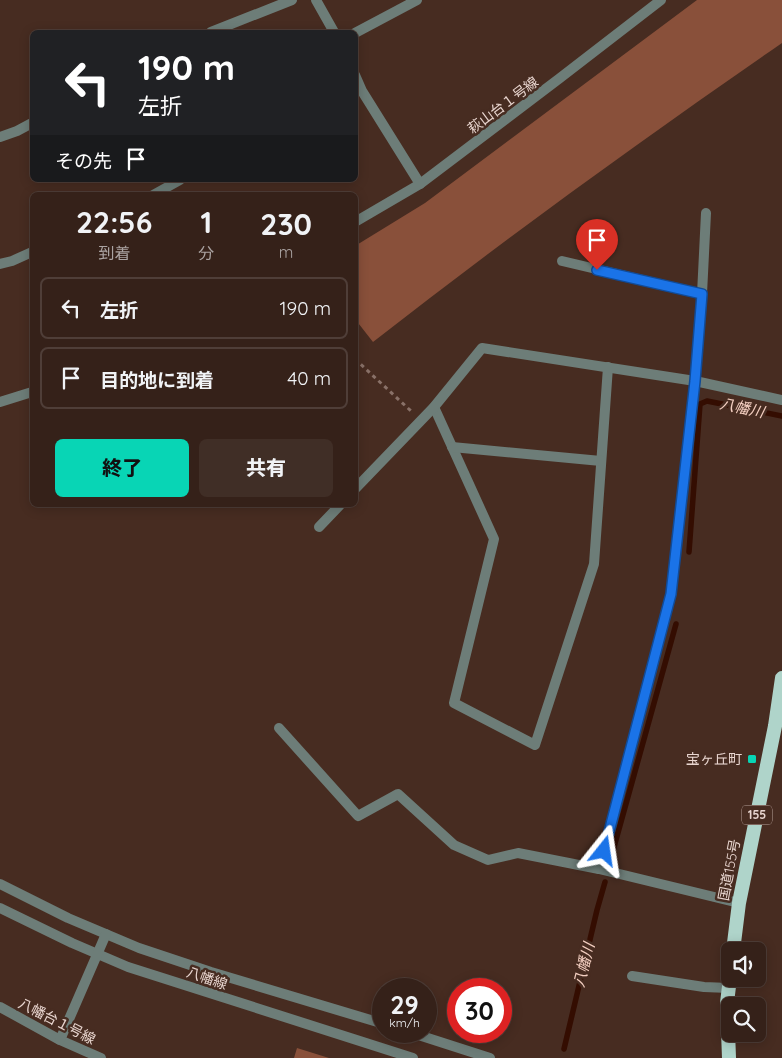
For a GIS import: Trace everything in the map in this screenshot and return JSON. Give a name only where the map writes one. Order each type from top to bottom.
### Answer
[{"type":"highway","name":"国道155号","points":[[734,942],[739,903],[775,726],[782,678]]},
{"type":"highway","points":[[729,987],[727,1003],[729,1058]]},
{"type":"street","points":[[217,30],[292,0]]},
{"type":"street","points":[[316,0],[333,30]]},
{"type":"street","points":[[358,31],[418,0]]},
{"type":"street","name":"萩山台１号線","points":[[358,220],[420,184],[661,0]]},
{"type":"street","points":[[358,92],[420,184]]},
{"type":"street","points":[[0,137],[30,124]]},
{"type":"street","points":[[158,192],[176,182]]},
{"type":"street","points":[[599,869],[671,594],[695,381],[706,213]]},
{"type":"street","points":[[0,264],[30,253]]},
{"type":"street","points":[[562,261],[702,294]]},
{"type":"street","points":[[358,486],[434,407],[482,348],[695,381],[782,400]]},
{"type":"street","points":[[434,407],[494,538],[454,703],[535,745],[594,564],[608,367]]},
{"type":"street","points":[[0,402],[30,393]]},
{"type":"street","points":[[452,447],[601,461]]},
{"type":"street","points":[[319,527],[338,507]]},
{"type":"street","points":[[279,728],[358,816],[398,794],[454,845],[488,860],[518,853],[599,869],[739,903]]},
{"type":"street","name":"八幡線","points":[[0,884],[68,918],[139,948],[372,1020]]},
{"type":"street","name":"八幡線","points":[[0,908],[63,939],[128,966],[412,1058]]},
{"type":"street","points":[[60,1040],[106,934]]},
{"type":"street","points":[[632,976],[704,987],[721,984]]},
{"type":"street","name":"八幡台１号線","points":[[0,1007],[60,1040],[101,1058]]},
{"type":"street","points":[[437,1041],[490,1058]]},
{"type":"path","points":[[358,362],[422,420]]},
{"type":"shaded area","points":[[697,0],[782,0],[782,43],[575,190],[373,342],[358,323],[358,244],[425,203]]},
{"type":"shaded area","points":[[297,1048],[329,1058],[294,1058]]},
{"type":"waterway","name":"八幡川","points":[[689,552],[700,404],[707,401],[782,416]]},
{"type":"waterway","name":"八幡川","points":[[609,865],[676,624]]},
{"type":"waterway","name":"八幡川","points":[[564,1049],[605,882]]},
{"type":"place","name":"宝ヶ丘町","points":[[752,759]]},
{"type":"route","points":[[597,270],[702,294],[695,381],[671,594],[604,851]]}]
